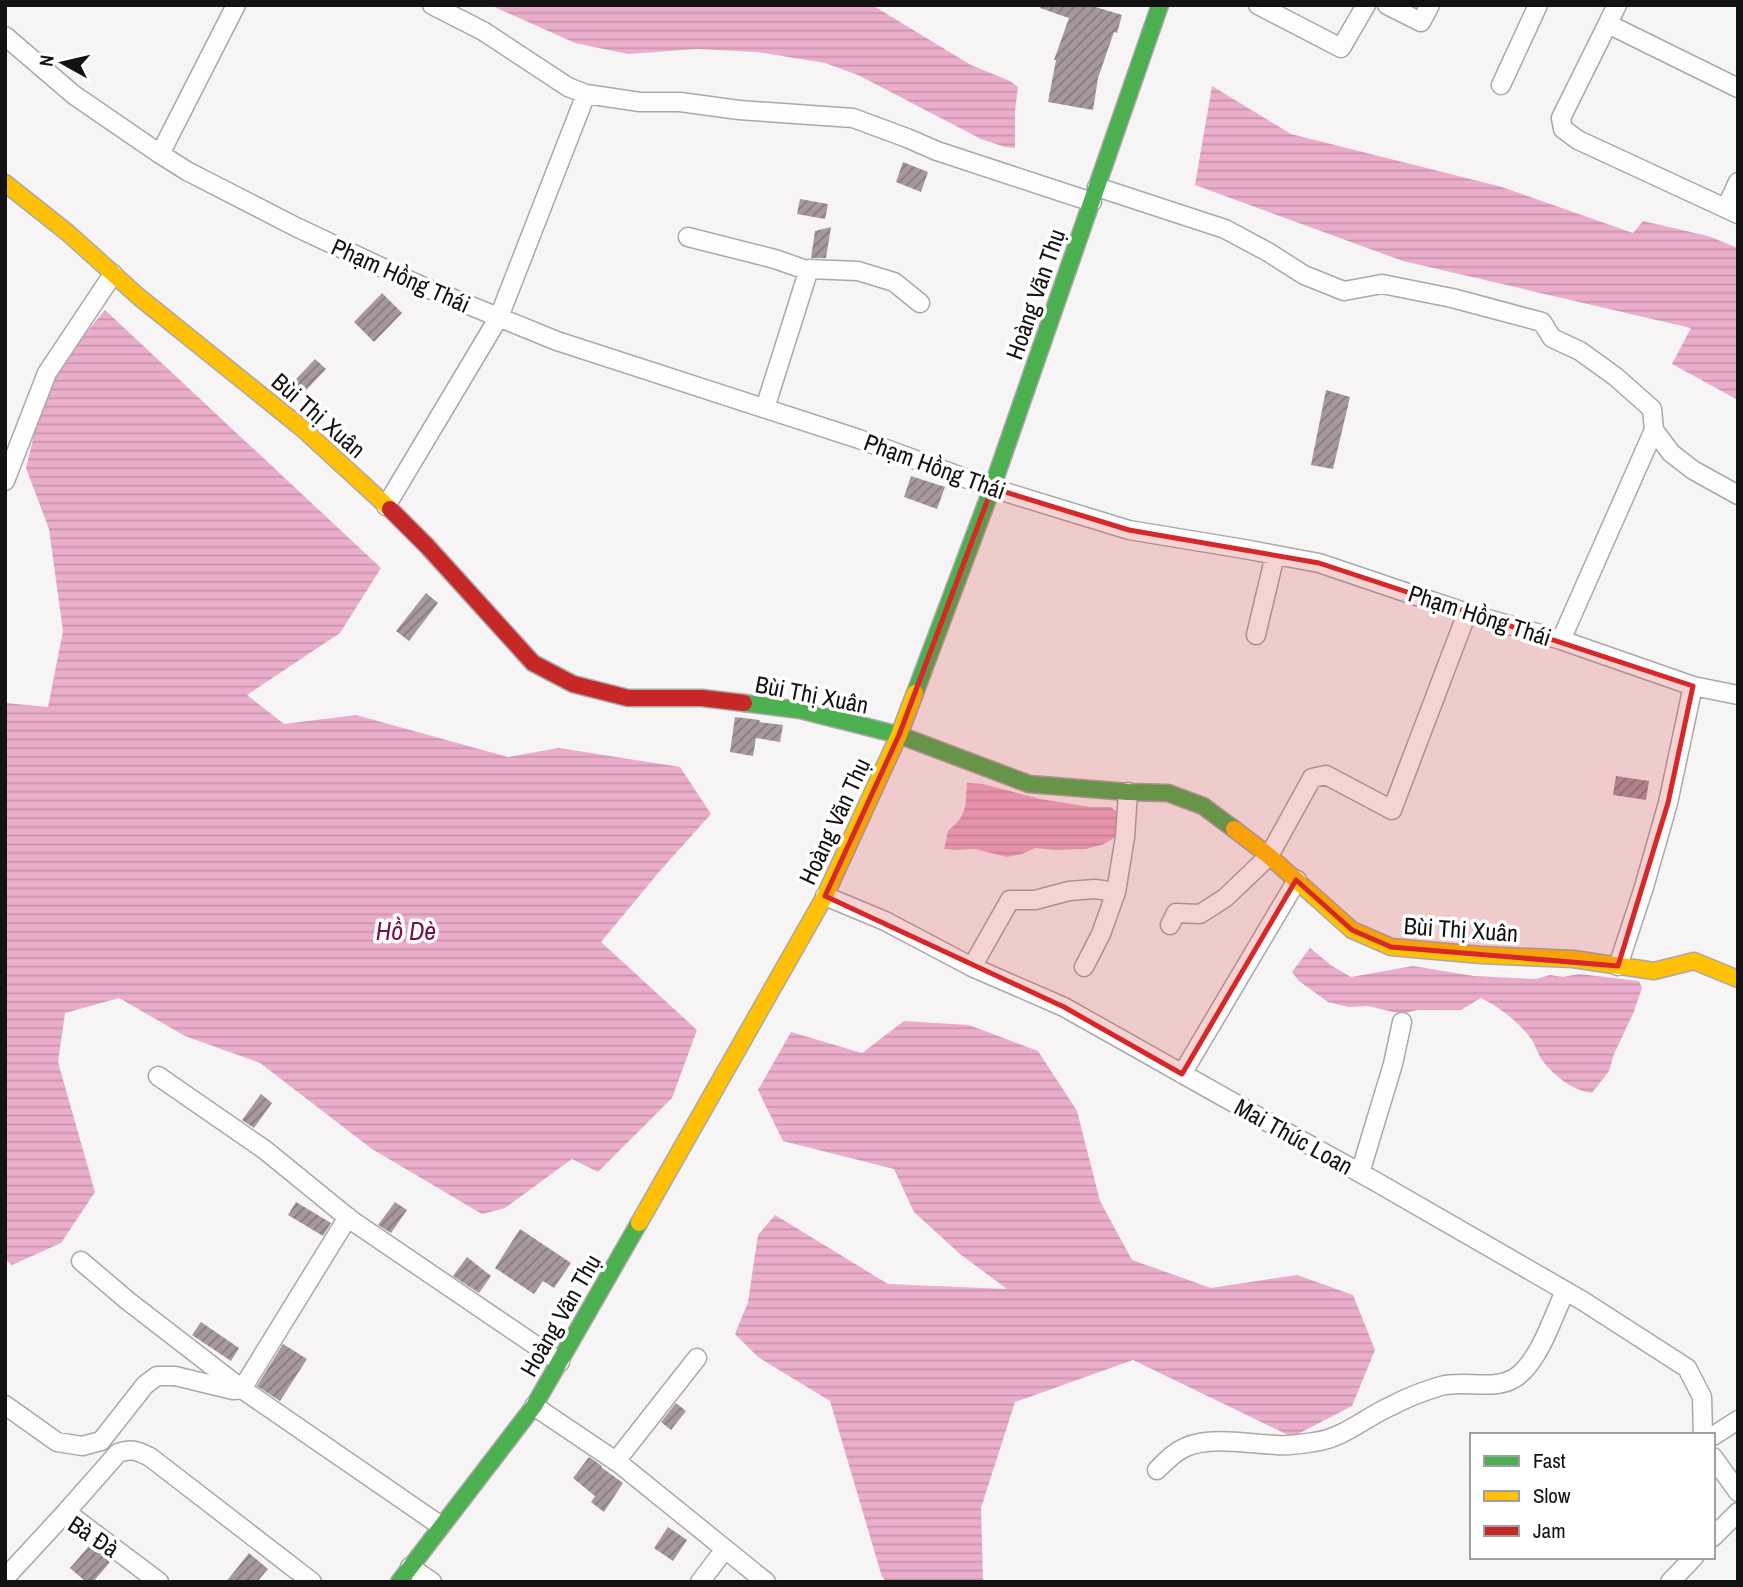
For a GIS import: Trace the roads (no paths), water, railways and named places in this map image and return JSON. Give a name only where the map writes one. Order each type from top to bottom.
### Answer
[{"type":"street","points":[[160,154],[236,5]]},
{"type":"street","points":[[432,5],[483,31],[568,87],[586,94],[640,102],[680,102],[738,110],[853,118],[937,151],[1225,229],[1304,275],[1344,291],[1382,284],[1452,298],[1542,322],[1552,338],[1580,351],[1616,377],[1652,409],[1654,430],[1561,640]]},
{"type":"street","name":"Hoàng Văn Thụ","points":[[399,1582],[534,1406],[825,896],[899,735],[992,488],[1160,5]]},
{"type":"street","points":[[1258,5],[1341,48],[1366,5]]},
{"type":"street","points":[[1387,5],[1421,22],[1430,5]]},
{"type":"street","points":[[1501,85],[1538,5]]},
{"type":"street","points":[[1617,5],[1561,118],[1563,129],[1578,140],[1732,211],[1738,182]]},
{"type":"street","points":[[1608,23],[1738,88]]},
{"type":"street","name":"Phạm Hồng Thái","points":[[5,36],[74,95],[187,171],[296,227],[417,284],[556,341],[859,439],[992,488],[1129,530],[1320,563],[1561,640],[1693,686],[1738,695]]},
{"type":"street","points":[[386,506],[499,317],[586,94]]},
{"type":"street","name":"Bùi Thị Xuân","points":[[5,183],[68,233],[139,298],[303,429],[427,546],[533,663],[573,684],[628,698],[702,698],[800,710],[899,735],[1029,784],[1168,793],[1203,806],[1269,856],[1352,930],[1391,947],[1573,959],[1654,971],[1694,961],[1738,979]]},
{"type":"street","points":[[688,237],[775,259],[809,271],[858,271],[894,282],[920,303]]},
{"type":"street","points":[[765,408],[809,271]]},
{"type":"street","points":[[5,481],[47,373],[113,274]]},
{"type":"street","points":[[1654,430],[1671,453],[1693,470],[1738,495]]},
{"type":"street","points":[[1256,635],[1275,555]]},
{"type":"street","points":[[1170,925],[1176,913],[1200,914],[1225,898],[1269,856],[1312,778],[1326,775],[1392,810],[1467,612]]},
{"type":"street","points":[[1618,966],[1668,803],[1693,686]]},
{"type":"street","points":[[1084,967],[1101,934],[1116,892],[1125,837],[1128,792]]},
{"type":"street","points":[[1182,1074],[1297,880]]},
{"type":"street","points":[[972,967],[1010,900],[1035,900],[1069,891],[1094,889],[1116,892]]},
{"type":"street","name":"Mai Thúc Loan","points":[[825,896],[885,922],[972,967],[1064,1007],[1360,1172],[1565,1291],[1687,1368],[1702,1397],[1703,1433]]},
{"type":"street","points":[[1360,1172],[1393,1064],[1402,1023]]},
{"type":"street","points":[[158,1076],[265,1150],[348,1217],[560,1362]]},
{"type":"street","points":[[242,1389],[348,1217]]},
{"type":"street","points":[[81,1261],[242,1389],[442,1527]]},
{"type":"street","points":[[1157,1470],[1172,1454],[1194,1444],[1227,1442],[1279,1446],[1316,1442],[1330,1439],[1391,1406],[1440,1386],[1510,1381],[1525,1369],[1536,1353],[1565,1291]]},
{"type":"street","points":[[616,1461],[697,1357]]},
{"type":"street","points":[[5,1405],[57,1442],[82,1446],[102,1441],[145,1385],[156,1376],[175,1376],[233,1390],[242,1389]]},
{"type":"street","points":[[534,1406],[616,1461],[766,1582]]},
{"type":"street","points":[[1715,1435],[1738,1420]]},
{"type":"street","points":[[102,1441],[112,1459]]},
{"type":"street","points":[[66,1512],[118,1453],[135,1450],[150,1457],[312,1582]]},
{"type":"street","points":[[1715,1460],[1738,1492]]},
{"type":"street","name":"Bà Đà","points":[[5,1577],[66,1512],[159,1582]]},
{"type":"street","points":[[1715,1535],[1738,1513]]},
{"type":"street","points":[[701,1582],[725,1549]]},
{"type":"street","points":[[1670,1582],[1692,1559]]},
{"type":"street","points":[[410,1567],[432,1582]]},
{"type":"water","points":[[490,5],[872,5],[971,65],[1018,87],[1015,148],[981,139],[858,75],[825,63],[757,52],[697,49],[628,54],[575,43]]},
{"type":"water","points":[[1212,86],[1291,134],[1502,187],[1633,233],[1643,221],[1708,236],[1738,248],[1738,400],[1672,364],[1691,328],[1403,261],[1195,185]]},
{"type":"water","name":"Hồ Dè","points":[[105,310],[381,568],[340,633],[247,695],[284,724],[356,715],[508,757],[559,748],[680,767],[711,814],[601,942],[697,1030],[672,1098],[598,1172],[572,1159],[505,1208],[482,1214],[372,1149],[260,1063],[185,1036],[119,998],[65,1013],[58,1062],[95,1192],[61,1243],[12,1265],[5,1259],[5,703],[48,707],[63,631],[49,529],[26,468],[47,380]]},
{"type":"water","points":[[967,783],[983,784],[1040,799],[1090,807],[1111,807],[1119,814],[1117,832],[1114,838],[1104,844],[1086,849],[1035,848],[1007,857],[975,849],[944,849],[948,831],[964,810]]},
{"type":"water","points":[[1310,948],[1351,977],[1413,966],[1474,976],[1536,979],[1550,975],[1563,977],[1579,974],[1639,981],[1642,988],[1609,1071],[1592,1093],[1571,1086],[1552,1072],[1519,1025],[1481,998],[1461,1010],[1417,1010],[1402,1014],[1368,1006],[1349,1007],[1328,1002],[1299,981],[1292,972]]},
{"type":"water","points":[[904,1021],[969,1025],[1038,1051],[1077,1111],[1100,1201],[1132,1260],[1211,1288],[1297,1275],[1353,1295],[1375,1350],[1352,1406],[1292,1437],[1133,1360],[1015,1402],[981,1508],[983,1582],[887,1582],[882,1577],[830,1401],[758,1357],[735,1334],[748,1302],[758,1235],[775,1215],[888,1284],[1007,1289],[960,1254],[914,1212],[894,1169],[783,1141],[758,1090],[791,1032],[862,1053]]}]
